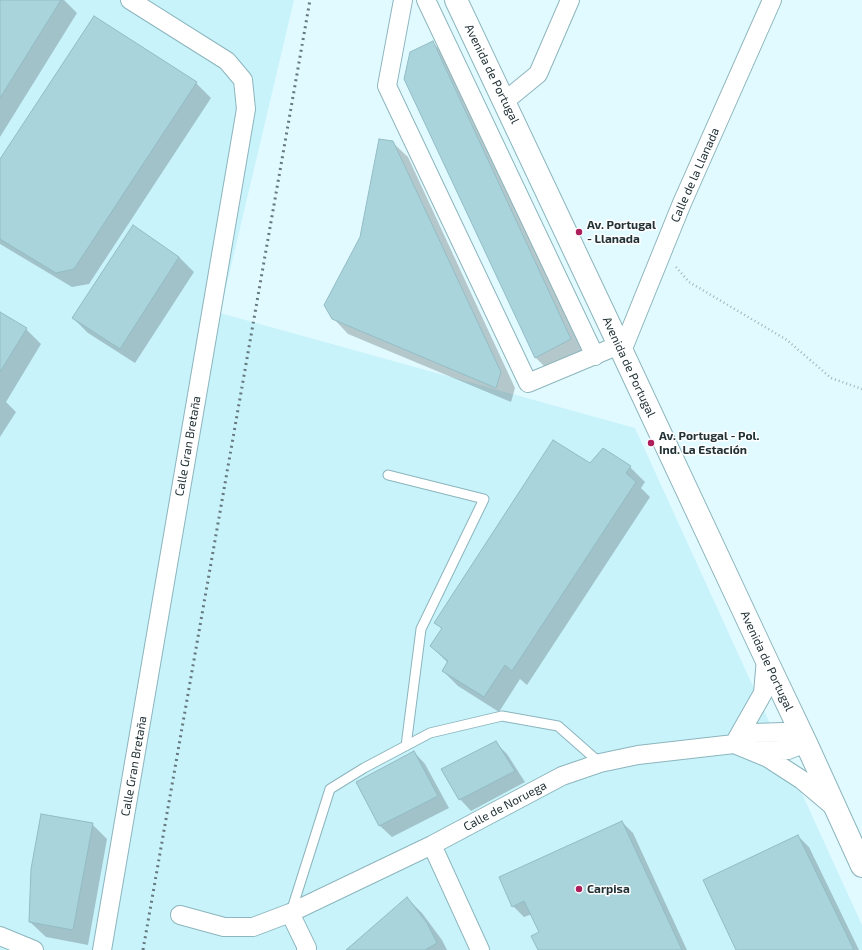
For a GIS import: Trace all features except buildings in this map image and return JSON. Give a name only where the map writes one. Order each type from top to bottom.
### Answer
[{"type":"street","name":"Calle Gran Bretaña","points":[[102,950],[246,109],[243,80],[227,60],[130,0]]},
{"type":"street","points":[[403,0],[387,86],[528,383],[595,356],[621,348]]},
{"type":"street","points":[[426,0],[595,356]]},
{"type":"street","name":"Avenida de Portugal","points":[[456,0],[621,348],[862,866]]},
{"type":"street","points":[[505,101],[538,74],[570,0]]},
{"type":"street","name":"Calle de la Llanada","points":[[621,348],[682,203],[772,0]]},
{"type":"street","points":[[734,744],[763,693],[766,659]]},
{"type":"street","name":"Calle de Noruega","points":[[180,915],[224,927],[253,927],[290,913],[432,845],[562,776],[600,763],[638,755],[734,744],[753,733],[783,732],[806,743]]},
{"type":"street","name":"Calle de Noruega","points":[[753,752],[788,750],[806,743]]},
{"type":"street","name":"Calle de Noruega","points":[[734,744],[768,758],[802,780],[835,808]]},
{"type":"street","points":[[432,845],[480,950]]},
{"type":"street","points":[[290,913],[307,948],[306,950]]},
{"type":"street","points":[[0,936],[34,950]]},
{"type":"lane","points":[[388,475],[484,499],[421,629],[406,746]]},
{"type":"lane","points":[[290,913],[330,789],[364,768],[430,733],[502,716],[558,726],[600,763]]},
{"type":"path","points":[[662,251],[689,282],[788,340],[831,378],[862,389]]},
{"type":"shaded area","points":[[0,0],[294,0],[220,313],[635,428],[862,925],[862,950],[0,950]]},
{"type":"railway","points":[[143,950],[310,0]]},
{"type":"place","name":"Av. Portugal - Llanada","points":[[579,232]]},
{"type":"place","name":"Av. Portugal - Pol. Ind. La Estación","points":[[651,443]]},
{"type":"place","name":"Carpisa","points":[[579,889]]}]
